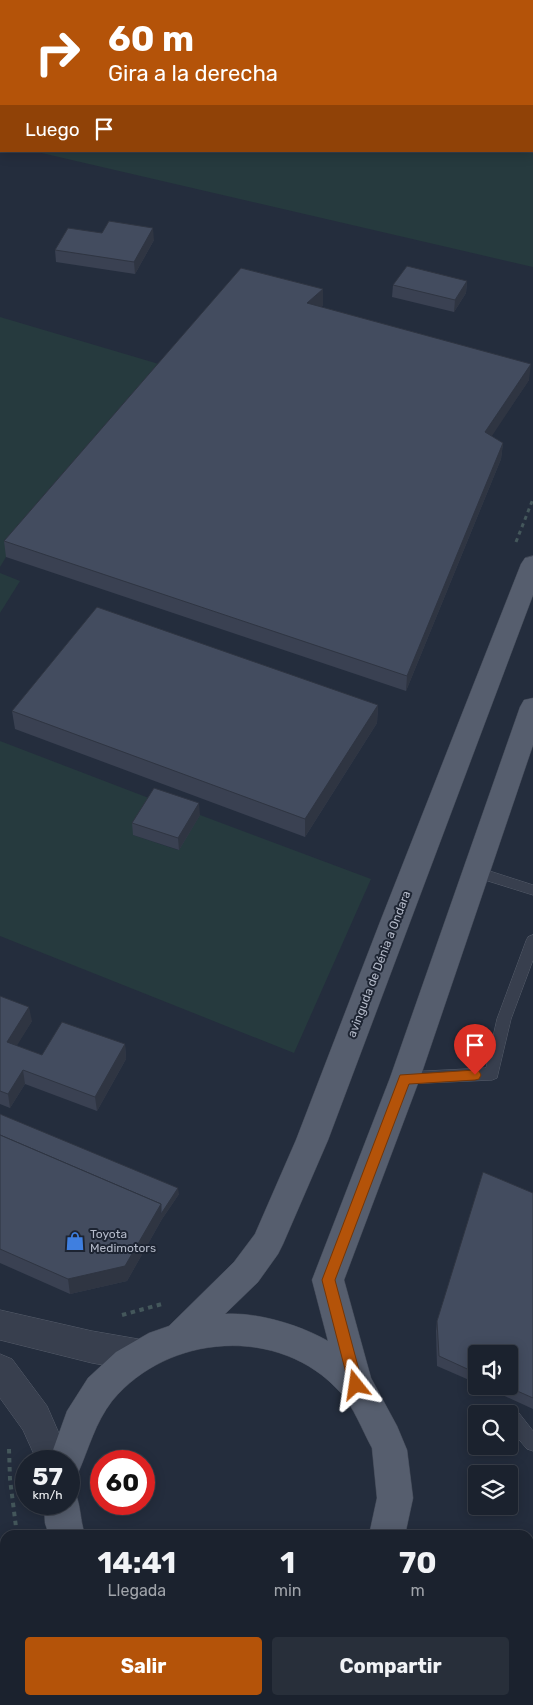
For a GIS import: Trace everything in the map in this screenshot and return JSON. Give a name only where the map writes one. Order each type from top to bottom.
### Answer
[{"type":"main road","name":"avinguda de Dénia a Ondara","points":[[180,1336],[246,1272],[268,1244],[312,1140],[394,922],[523,557]]},
{"type":"main road","points":[[388,1530],[395,1498],[389,1447],[356,1385],[328,1280],[405,1078],[533,707]]},
{"type":"main road","points":[[68,1450],[69,1443],[85,1408],[109,1379],[138,1355],[180,1336],[218,1329],[257,1330],[294,1340],[328,1359],[356,1385]]},
{"type":"main road","points":[[63,1515],[65,1530]]},
{"type":"street","points":[[0,1325],[92,1347],[138,1355]]},
{"type":"street","points":[[0,1370],[35,1418],[49,1450]]},
{"type":"lane","points":[[477,872],[533,890]]},
{"type":"lane","points":[[405,1078],[492,1074],[504,1019],[533,941]]},
{"type":"lane","points":[[518,1427],[533,1443]]},
{"type":"path","points":[[523,557],[533,499]]},
{"type":"path","points":[[113,1317],[141,1311],[167,1302]]},
{"type":"path","points":[[9,1444],[10,1479],[16,1530]]},
{"type":"green space","points":[[37,152],[533,152],[533,267]]},
{"type":"green space","points":[[0,317],[169,367],[6,557],[0,567]]},
{"type":"green space","points":[[0,573],[20,581],[0,613]]},
{"type":"green space","points":[[0,741],[154,800],[133,835],[178,850],[200,815],[371,879],[294,1053],[0,936]]},
{"type":"building","points":[[109,221],[153,228],[134,262],[55,250],[68,228],[102,233]]},
{"type":"building","points":[[407,266],[467,281],[455,300],[393,285]]},
{"type":"building","points":[[241,268],[323,289],[307,303],[531,364],[485,432],[503,443],[407,676],[4,541]]},
{"type":"building","points":[[97,607],[378,705],[305,819],[12,711]]},
{"type":"building","points":[[154,788],[199,803],[178,838],[132,823]]},
{"type":"building","points":[[0,996],[29,1007],[7,1042],[42,1055],[62,1022],[125,1044],[95,1097],[23,1070],[8,1094],[0,1091]]},
{"type":"building","points":[[0,1114],[178,1188],[161,1214],[161,1204],[0,1135]]},
{"type":"building","name":"Toyota Medimotors","points":[[0,1135],[161,1204],[125,1266],[68,1279],[0,1249]]},
{"type":"building","points":[[483,1172],[533,1193],[533,1398],[518,1391],[518,1345],[468,1345],[468,1369],[439,1356],[437,1321]]},
{"type":"place","name":"Toyota Medimotors","points":[[75,1241]]},
{"type":"route","points":[[356,1385],[328,1280],[353,1211],[405,1078],[475,1075]]}]
